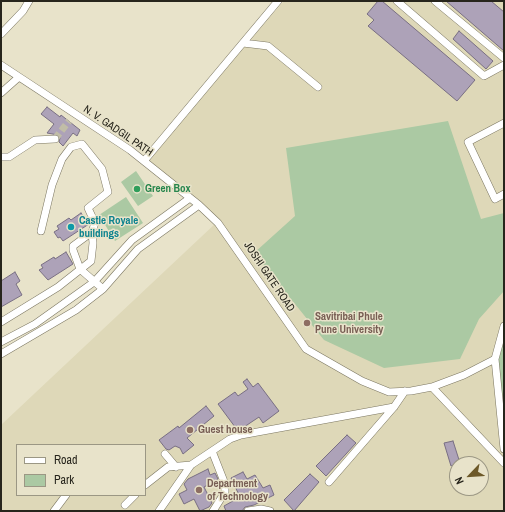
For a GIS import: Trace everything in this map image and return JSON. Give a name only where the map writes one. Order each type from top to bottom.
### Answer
[{"type":"street","points":[[1,34],[23,11],[29,1]]},
{"type":"street","points":[[144,162],[278,1]]},
{"type":"street","points":[[396,1],[484,76],[504,66]]},
{"type":"street","points":[[435,1],[504,58]]},
{"type":"street","points":[[243,43],[268,46],[318,87]]},
{"type":"street","name":"N. V. GADGIL PATH","points":[[1,65],[130,150],[199,205],[218,223]]},
{"type":"street","points":[[1,92],[19,76]]},
{"type":"street","points":[[69,121],[74,114]]},
{"type":"street","points":[[504,123],[468,142],[495,199],[504,194]]},
{"type":"street","points":[[1,157],[9,157],[35,140],[55,140]]},
{"type":"street","points":[[1,322],[58,287],[91,261],[93,243],[92,232],[95,223],[88,208],[108,192],[108,188],[102,169],[82,144],[71,147],[62,159],[52,185],[41,230]]},
{"type":"street","points":[[1,342],[35,324],[94,282],[132,240],[190,198]]},
{"type":"street","points":[[1,354],[76,310],[103,289],[138,248],[199,205]]},
{"type":"street","name":"JOSHI GATE ROAD","points":[[218,223],[306,349],[362,381],[389,392],[432,387],[464,375],[496,359]]},
{"type":"street","points":[[92,232],[73,246],[80,269],[103,289]]},
{"type":"street","points":[[504,326],[496,359],[504,449]]},
{"type":"street","points":[[432,387],[504,464]]},
{"type":"street","points":[[328,482],[394,407],[405,391]]},
{"type":"street","points":[[159,511],[191,465],[225,442],[241,435],[394,407]]},
{"type":"street","points":[[212,451],[225,484],[225,492],[213,511]]},
{"type":"street","points":[[165,454],[176,467]]},
{"type":"street","points":[[146,484],[168,468],[191,465]]},
{"type":"street","points":[[54,511],[65,496]]},
{"type":"street","points":[[125,505],[134,496]]},
{"type":"street","points":[[248,511],[261,508],[270,511]]},
{"type":"shaded area","name":"Savitribai Phule Pune University","points":[[284,1],[504,1],[504,511],[1,511],[1,425],[217,222],[144,161]]},
{"type":"green space","points":[[448,121],[481,219],[504,213],[504,291],[479,319],[460,359],[384,368],[324,340],[254,253],[295,216],[286,148]]},
{"type":"green space","name":"Green Box","points":[[136,171],[153,196],[138,206],[121,182]]},
{"type":"green space","points":[[126,197],[143,223],[115,241],[99,215]]},
{"type":"green space","points":[[504,328],[504,449],[495,359]]},
{"type":"building","points":[[378,1],[382,1],[475,80],[457,101],[368,26],[374,20],[367,14]]},
{"type":"building","points":[[446,1],[491,1],[504,12],[504,51]]},
{"type":"building","points":[[459,31],[493,61],[486,69],[453,39]]},
{"type":"building","points":[[47,107],[60,117],[61,115],[80,130],[77,136],[73,133],[63,146],[59,142],[60,138],[58,135],[47,133],[54,124],[41,114]]},
{"type":"building","name":"Castle Royale buildings","points":[[81,213],[89,224],[63,241],[60,237],[58,238],[54,232],[59,229],[57,226],[69,218],[71,220]]},
{"type":"building","points":[[66,252],[73,264],[48,280],[39,270],[43,268],[41,265]]},
{"type":"building","points":[[15,272],[20,281],[16,284],[22,295],[1,307],[1,281]]},
{"type":"building","points":[[247,379],[253,387],[258,383],[279,411],[263,423],[259,417],[238,431],[218,404],[235,392],[238,396],[248,389],[243,382]]},
{"type":"building","points":[[206,406],[214,416],[187,438],[194,445],[183,454],[180,448],[175,446],[169,450],[166,449],[159,440],[178,426],[179,428]]},
{"type":"building","points":[[347,435],[356,443],[326,476],[316,466]]},
{"type":"building","points":[[453,441],[458,456],[449,456],[449,459],[444,443]]},
{"type":"building","points":[[208,469],[210,475],[215,473],[218,479],[204,487],[212,503],[209,507],[200,511],[194,499],[184,504],[179,494],[187,490],[184,484],[188,479]]},
{"type":"building","points":[[243,472],[247,479],[255,475],[263,488],[270,485],[274,495],[254,505],[245,507],[242,511],[226,511],[224,506],[240,497],[231,478]]},
{"type":"building","points":[[310,474],[319,482],[294,511],[284,500]]},
{"type":"tunnel","points":[[55,139],[69,121]]},
{"type":"place","name":"Green Box","points":[[137,189]]},
{"type":"place","name":"Castle Royale buildings","points":[[71,227]]},
{"type":"place","name":"Savitribai Phule Pune University","points":[[307,323]]},
{"type":"place","name":"Guest house","points":[[190,430]]},
{"type":"place","name":"Department of Technology","points":[[199,490]]}]
